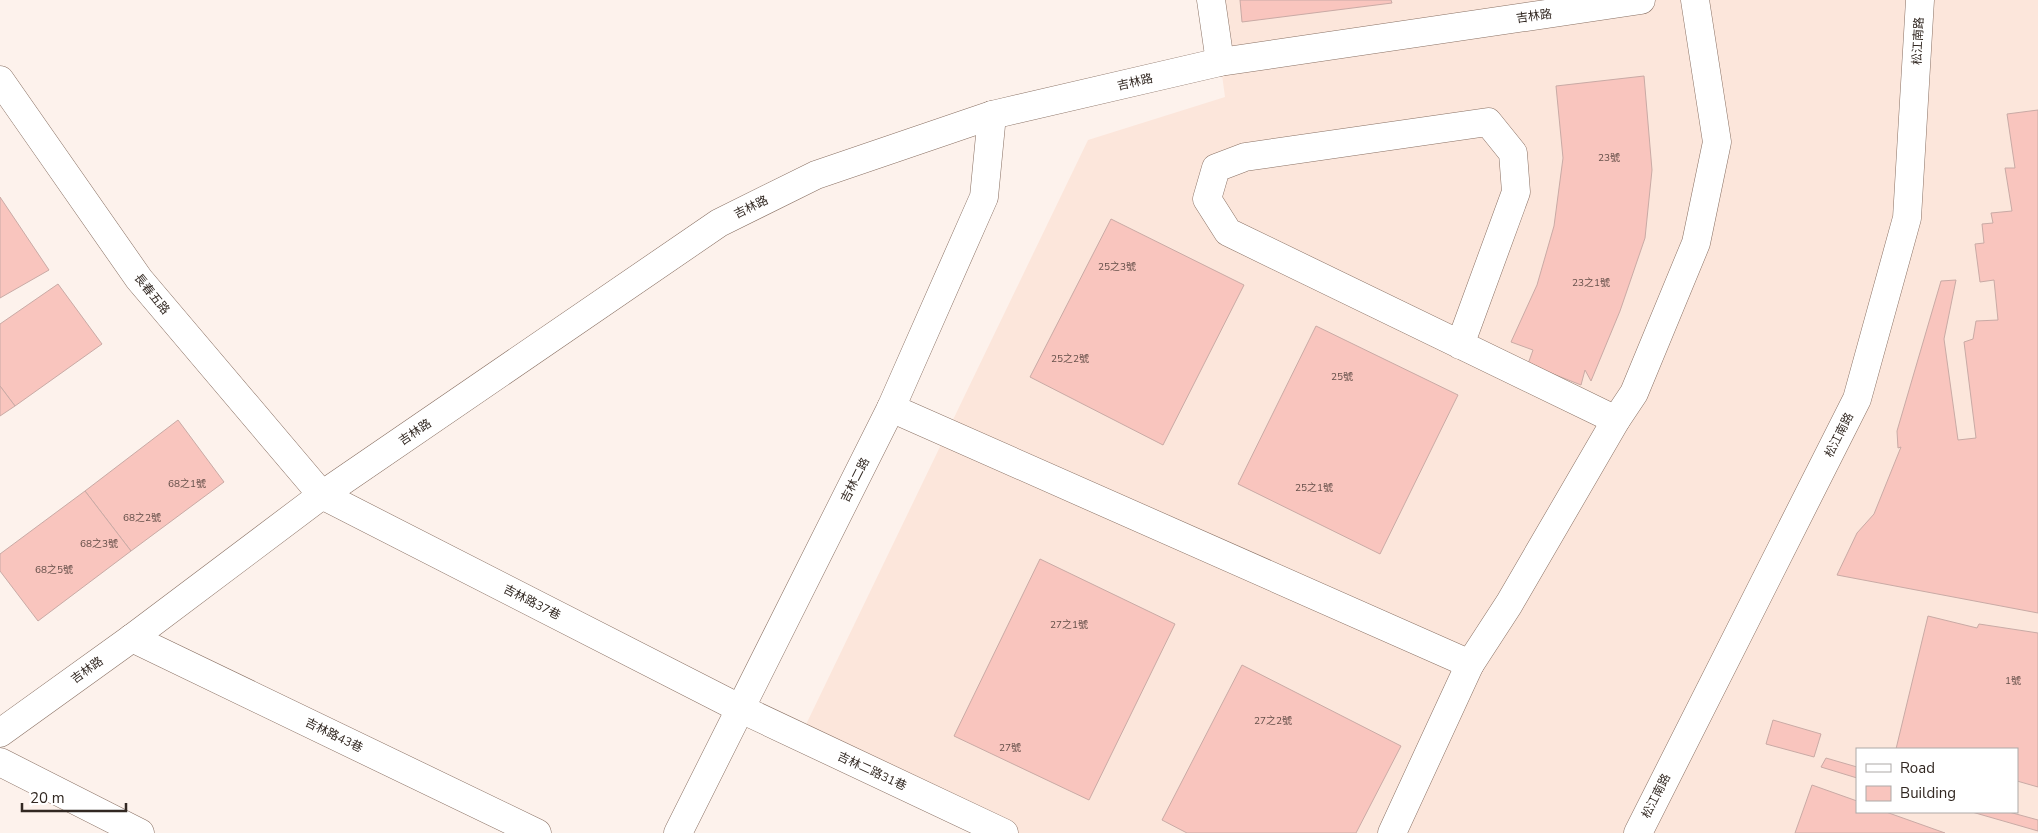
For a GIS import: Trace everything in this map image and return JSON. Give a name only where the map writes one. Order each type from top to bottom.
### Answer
[{"type":"street","points":[[1211,0],[1220,62]]},
{"type":"street","name":"吉林路","points":[[0,733],[132,638],[322,495],[719,222],[816,175],[992,115],[1220,62],[1641,0]]},
{"type":"street","points":[[1392,833],[1470,664],[1509,604],[1616,420],[1634,393],[1696,243],[1717,142],[1696,0]]},
{"type":"street","name":"松江南路","points":[[1638,833],[1857,399],[1907,218],[1920,0]]},
{"type":"street","name":"長春五路","points":[[0,80],[139,279],[322,495]]},
{"type":"street","name":"吉林二路","points":[[678,833],[891,408],[984,198],[992,115]]},
{"type":"street","points":[[1460,345],[1516,192],[1513,153],[1488,122],[1245,157],[1216,168],[1207,199],[1228,232],[1460,345],[1616,420]]},
{"type":"street","points":[[891,408],[1470,664]]},
{"type":"street","name":"吉林路37巷","points":[[322,495],[741,709]]},
{"type":"street","name":"吉林路43巷","points":[[132,638],[536,833]]},
{"type":"street","name":"吉林二路31巷","points":[[741,709],[1004,833]]},
{"type":"street","points":[[0,762],[140,833]]},
{"type":"shaded area","points":[[1212,0],[2038,0],[2038,833],[986,833],[799,739],[1088,140],[1225,97]]},
{"type":"building","points":[[1240,0],[1391,0],[1392,3],[1242,22]]},
{"type":"building","points":[[1644,76],[1652,170],[1645,238],[1620,311],[1591,381],[1585,370],[1581,385],[1528,364],[1533,350],[1511,342],[1537,285],[1554,226],[1563,158],[1556,86]]},
{"type":"building","points":[[2038,110],[2038,613],[1837,575],[1857,533],[1874,514],[1901,447],[1898,448],[1897,431],[1941,281],[1956,280],[1944,339],[1958,440],[1976,438],[1964,342],[1973,339],[1976,321],[1998,320],[1994,280],[1980,282],[1975,244],[1984,243],[1982,224],[1993,223],[1991,213],[2012,211],[2005,168],[2015,168],[2007,114]]},
{"type":"building","points":[[0,197],[49,270],[0,298]]},
{"type":"building","points":[[1111,219],[1244,285],[1163,445],[1030,377]]},
{"type":"building","points":[[58,284],[102,344],[15,406],[0,386],[0,324]]},
{"type":"building","points":[[1316,326],[1458,395],[1380,554],[1238,484]]},
{"type":"building","points":[[0,386],[15,406],[0,416]]},
{"type":"building","points":[[178,420],[224,482],[131,551],[85,491]]},
{"type":"building","points":[[85,491],[131,551],[38,621],[0,571],[0,554]]},
{"type":"building","points":[[1040,559],[1175,624],[1089,800],[954,736]]},
{"type":"building","points":[[1928,616],[1977,628],[1979,624],[2038,633],[2038,787],[2018,781],[2018,748],[1896,748]]},
{"type":"building","points":[[1242,665],[1401,746],[1356,833],[1187,833],[1162,820]]},
{"type":"building","points":[[1773,720],[1821,734],[1814,757],[1766,744]]},
{"type":"building","points":[[1826,758],[1856,767],[1856,778],[1821,767]]},
{"type":"building","points":[[1812,785],[1856,801],[1856,813],[1889,813],[1945,833],[1795,833]]},
{"type":"building","points":[[1975,813],[2013,813],[2038,820],[2038,831]]}]
